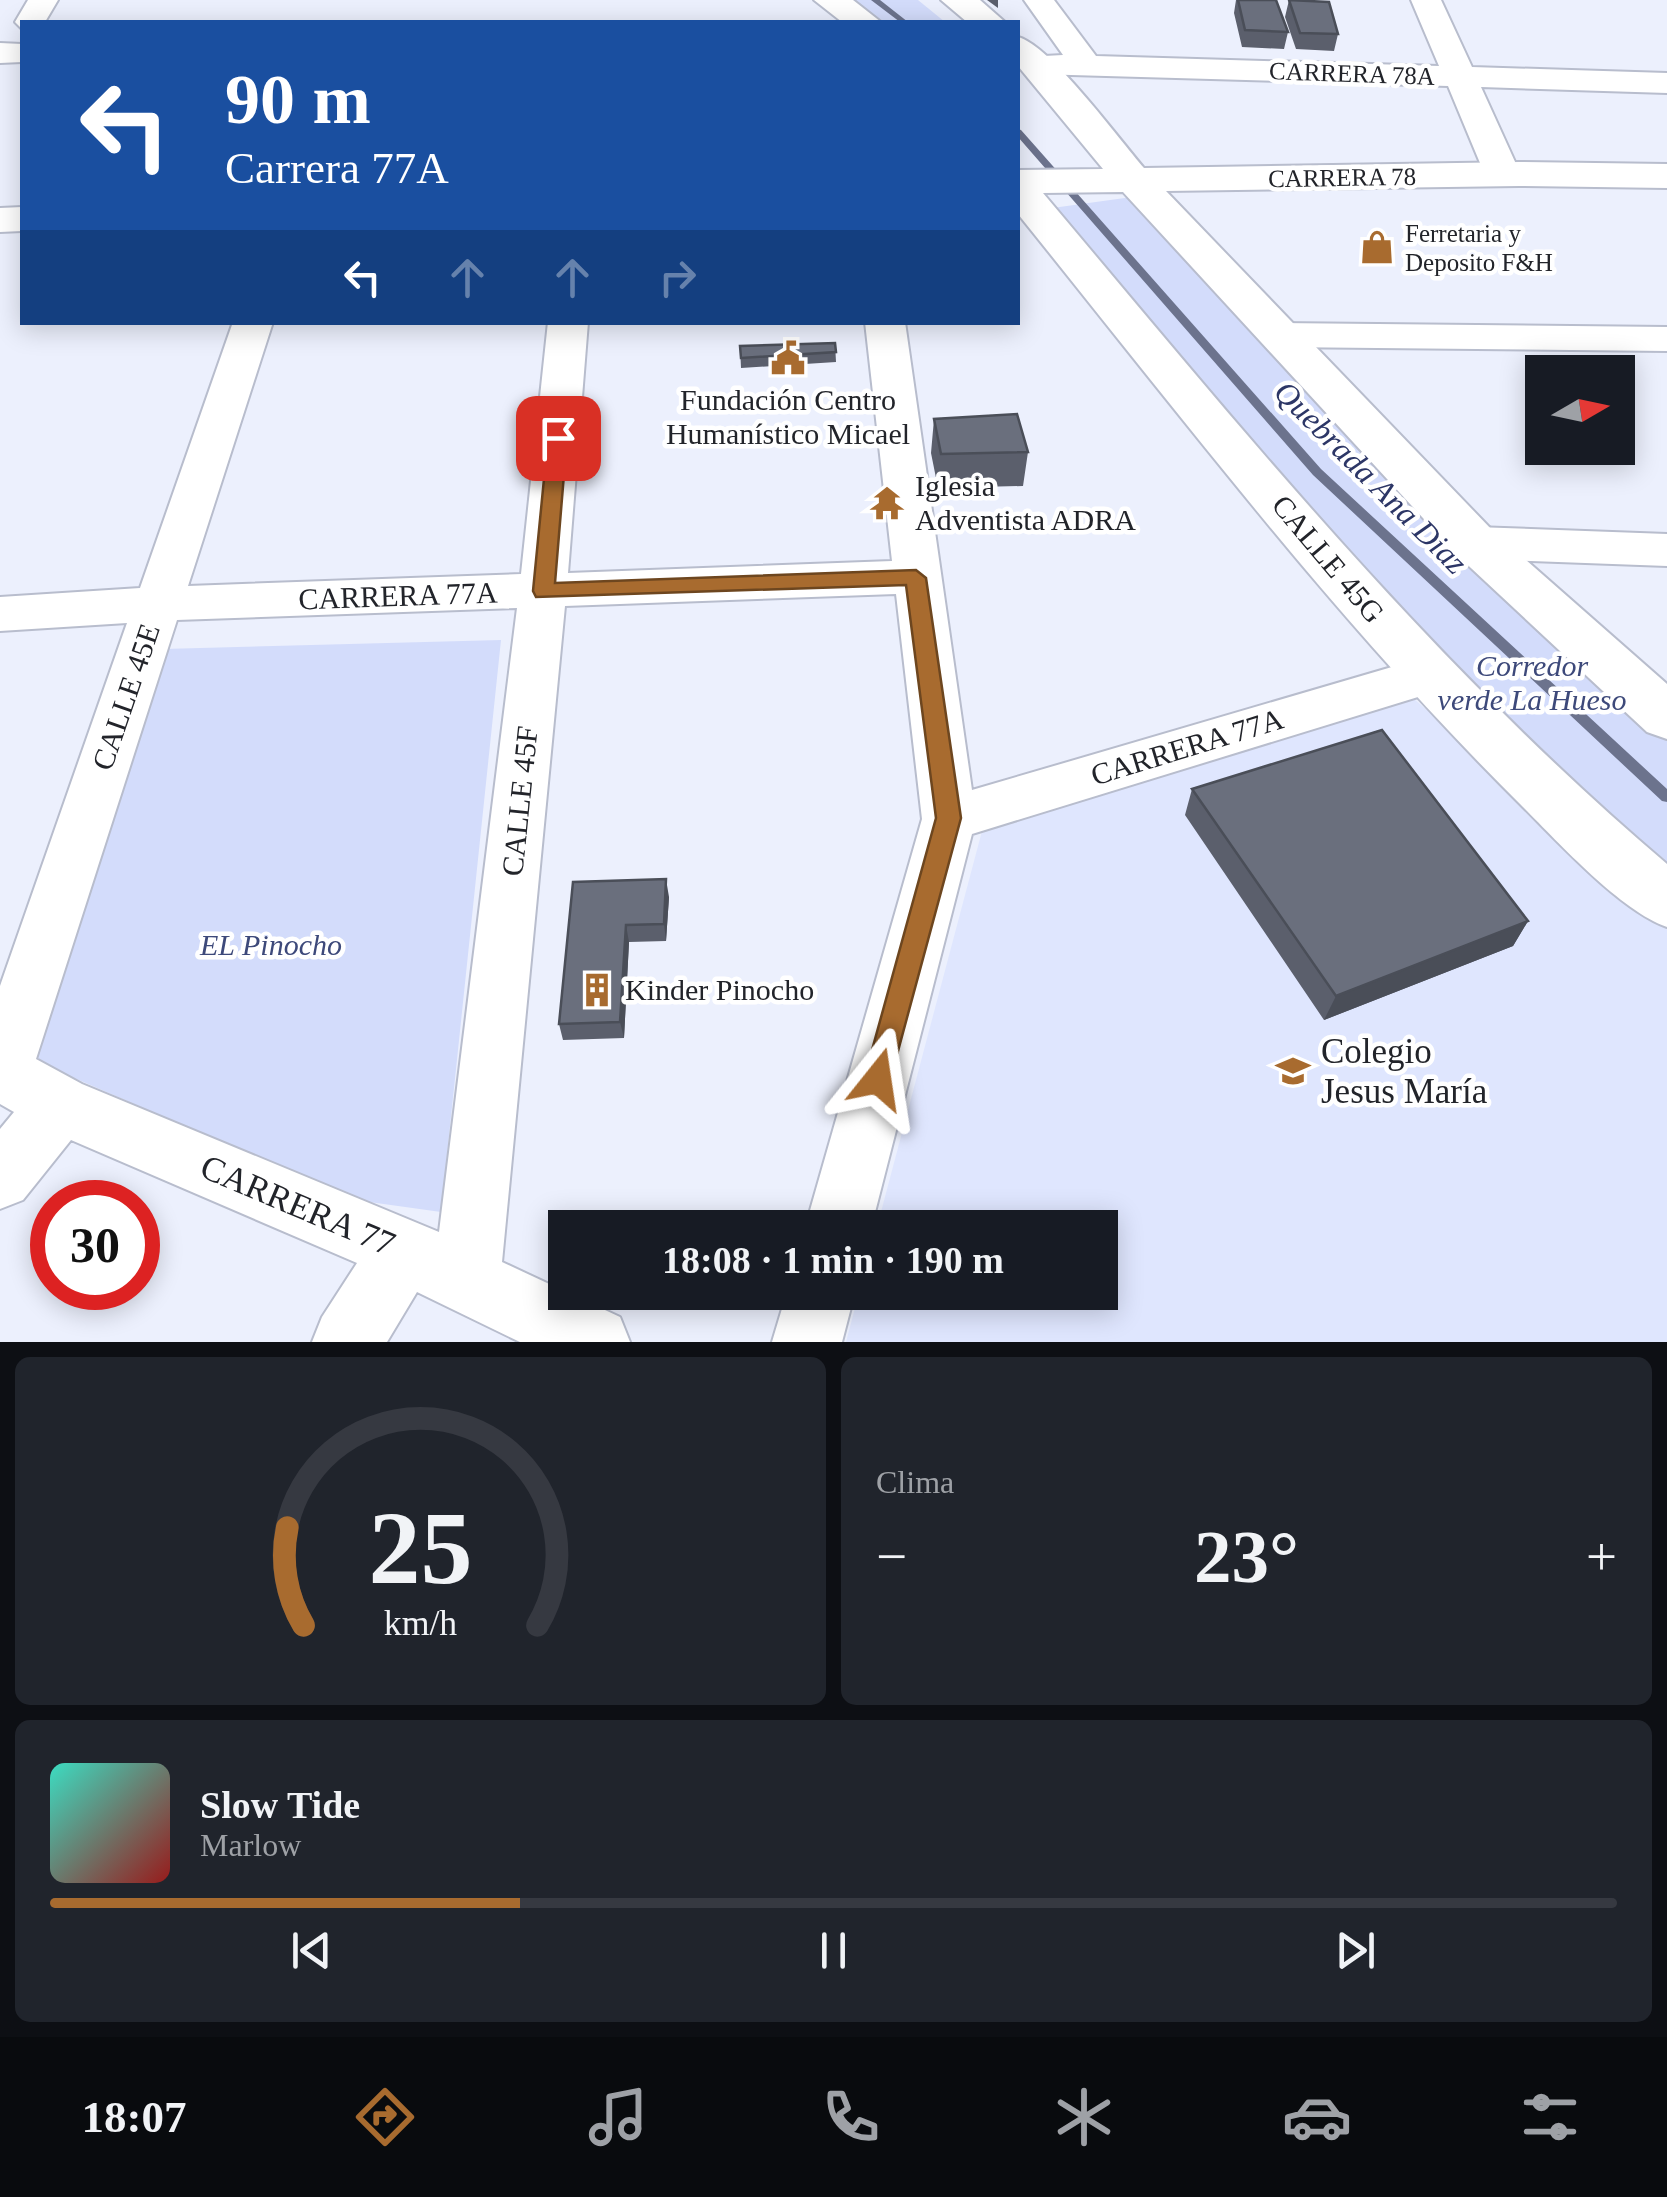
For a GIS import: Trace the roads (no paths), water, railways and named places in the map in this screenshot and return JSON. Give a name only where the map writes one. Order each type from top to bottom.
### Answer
[{"type":"street","points":[[831,0],[861,20]]},
{"type":"street","points":[[958,0],[985,20]]},
{"type":"street","points":[[1039,0],[1088,66]]},
{"type":"street","points":[[1426,0],[1503,174]]},
{"type":"street","points":[[1027,56],[1107,173],[1278,334],[1474,543],[1667,717]]},
{"type":"street","name":"CARRERA 78A","points":[[1027,56],[1088,66],[1667,83]]},
{"type":"street","name":"CARRERA 78","points":[[1027,180],[1107,173],[1667,176]]},
{"type":"street","name":"CALLE 45G","points":[[1027,180],[1426,676],[1596,843],[1667,901]]},
{"type":"street","name":"CALLE 45E","points":[[0,1071],[252,325]]},
{"type":"street","name":"CALLE 45F","points":[[467,1278],[544,591],[568,325]]},
{"type":"street","points":[[843,1210],[948,818],[885,325]]},
{"type":"street","points":[[1278,334],[1667,340]]},
{"type":"street","points":[[1474,543],[1667,550]]},
{"type":"street","name":"CARRERA 77A","points":[[0,614],[158,604],[916,578]]},
{"type":"street","name":"CARRERA 77A","points":[[948,818],[1426,676]]},
{"type":"street","name":"CARRERA 77","points":[[0,1071],[60,1105],[404,1250],[595,1342]]},
{"type":"street","points":[[0,1178],[60,1105]]},
{"type":"street","points":[[346,1342],[404,1250]]},
{"type":"street","points":[[808,1342],[816,1310]]},
{"type":"waterway","name":"Quebrada Ana Diaz","points":[[875,0],[901,20]]},
{"type":"waterway","name":"Quebrada Ana Diaz","points":[[1020,134],[1317,472],[1667,797]]},
{"type":"place","name":"Ferretaria y Deposito F&H","points":[[1377,247]]},
{"type":"place","name":"Fundación Centro Humanístico Micael","points":[[788,358]]},
{"type":"place","name":"Iglesia Adventista ADRA","points":[[887,503]]},
{"type":"place","name":"Kinder Pinocho","points":[[597,990]]},
{"type":"place","name":"Colegio Jesus María","points":[[1293,1071]]},
{"type":"park label","name":"Corredor verde La Hueso","points":[[1532,683]]},
{"type":"park label","name":"EL Pinocho","points":[[271,945]]}]
